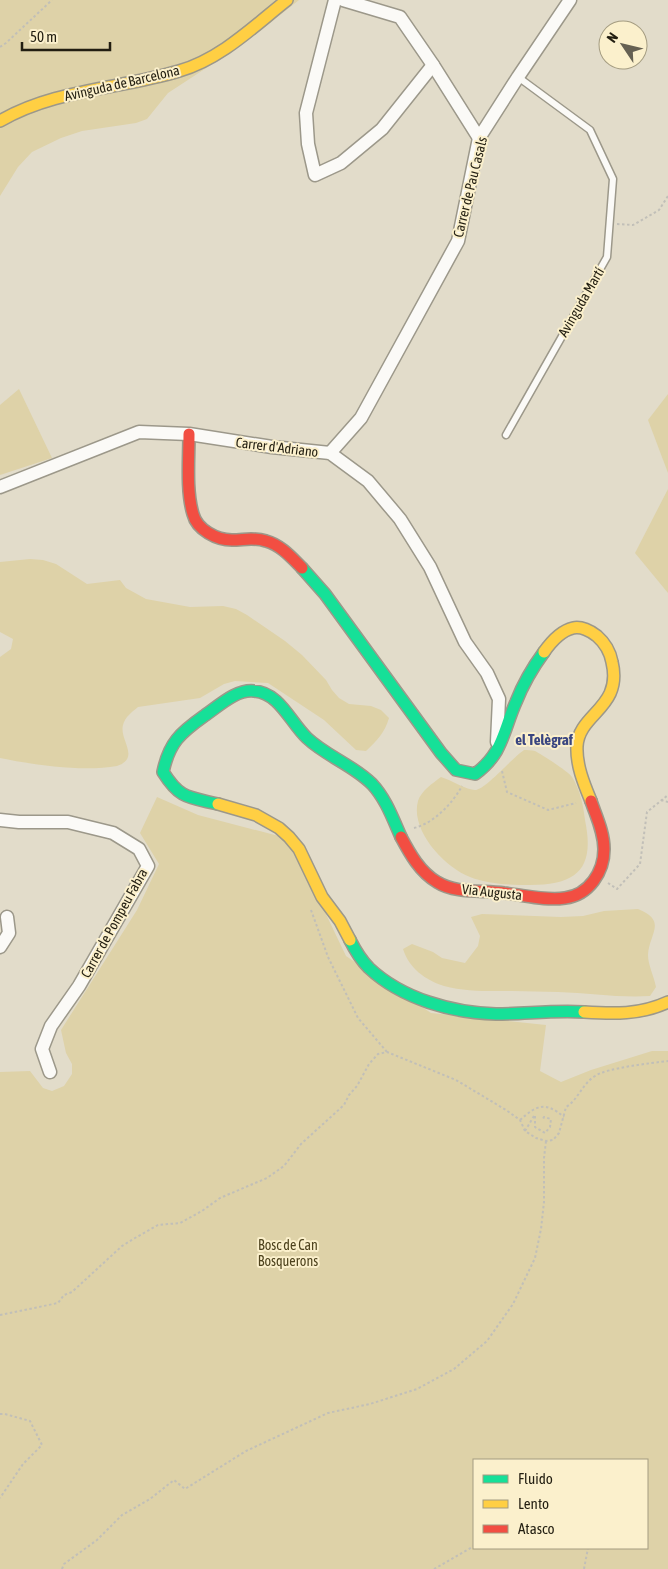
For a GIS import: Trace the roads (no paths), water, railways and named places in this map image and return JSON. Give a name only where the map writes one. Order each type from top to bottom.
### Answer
[{"type":"street","name":"Avinguda de Barcelona","points":[[0,121],[19,110],[36,104],[187,68],[228,46],[287,0]]},
{"type":"street","points":[[335,0],[306,112],[308,144],[315,175],[341,163],[382,129],[433,65]]},
{"type":"street","points":[[343,0],[400,17],[479,138]]},
{"type":"street","name":"Carrer de Pau Casals","points":[[330,454],[361,418],[458,242],[479,138],[570,0]]},
{"type":"street","name":"Carrer d'Adriano","points":[[0,486],[139,432],[189,434],[330,454],[368,481],[400,519],[430,567],[465,642],[487,673],[499,699],[497,752]]},
{"type":"street","points":[[189,434],[190,498],[193,516],[200,527],[212,535],[230,540],[251,538],[268,542],[289,554],[325,594],[441,753],[456,770],[476,774],[486,768],[497,752]]},
{"type":"street","name":"Via Augusta","points":[[497,752],[506,735],[516,700],[544,651],[558,634],[576,627],[593,632],[606,645],[613,659],[615,678],[609,697],[588,721],[578,739],[576,750],[590,800],[602,832],[605,854],[598,876],[591,886],[583,892],[555,900],[450,887],[438,883],[428,876],[409,852],[380,795],[372,785],[307,738],[284,708],[263,693],[252,691],[237,692],[192,726],[178,739],[166,755],[163,772],[177,792],[260,815],[294,842],[326,903],[340,921],[362,960],[369,969],[395,987],[434,1003],[477,1013],[577,1011],[623,1014],[649,1010],[668,1002]]},
{"type":"street","name":"Carrer de Pompeu Fabra","points":[[0,820],[68,822],[113,833],[139,849],[148,866],[79,986],[51,1026],[42,1049],[50,1072]]},
{"type":"street","points":[[0,947],[9,933],[2,914]]},
{"type":"lane","name":"Avinguda Martí","points":[[506,435],[607,257],[613,179],[590,130],[518,77]]},
{"type":"district","name":"el Telègraf","points":[[544,740]]},
{"type":"park label","name":"Bosc de Can Bosquerons","points":[[288,1254]]}]
